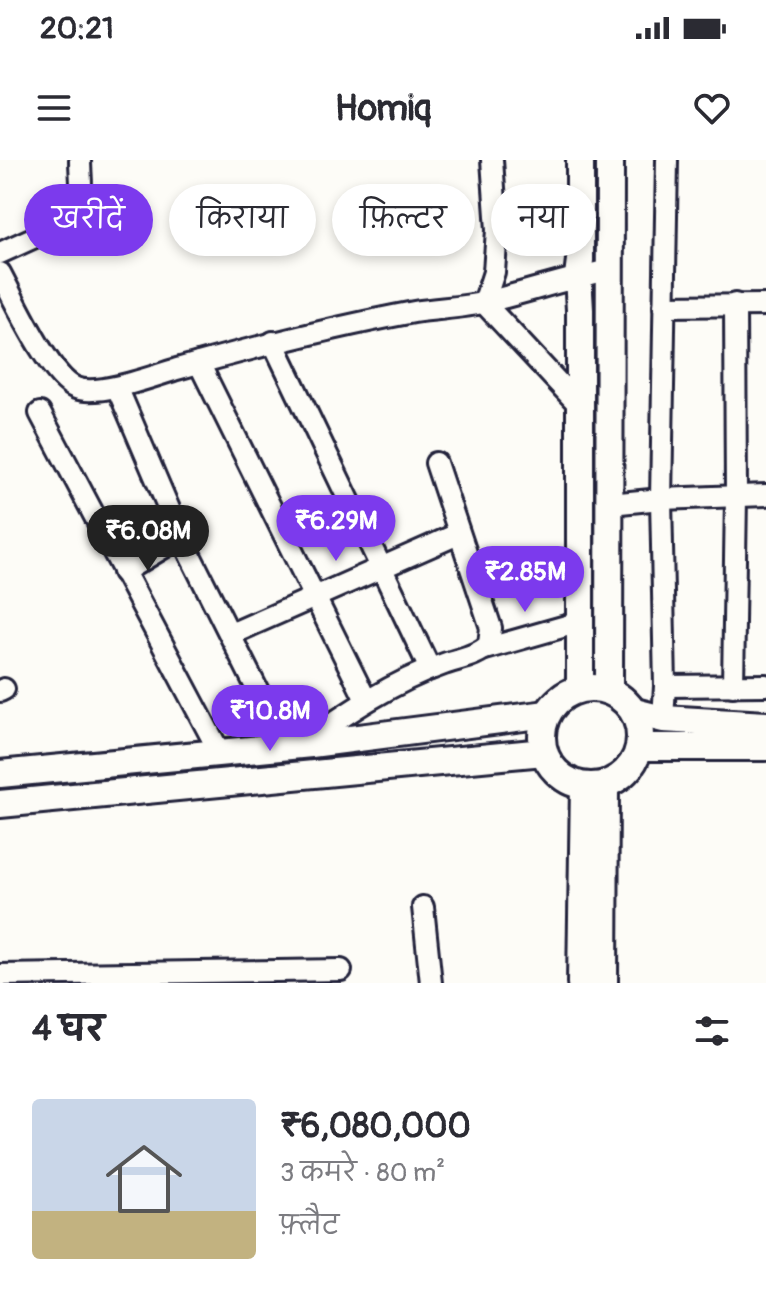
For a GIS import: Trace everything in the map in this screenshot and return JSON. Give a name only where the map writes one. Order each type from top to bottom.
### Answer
[{"type":"main road","points":[[580,160],[580,688]]},
{"type":"main road","points":[[609,690],[610,160]]},
{"type":"main road","points":[[580,688],[609,690],[624,699],[635,712],[641,729],[640,747],[633,764],[621,776],[595,785],[567,780],[553,768],[544,752],[542,733],[547,714],[561,697],[580,688]]},
{"type":"main road","points":[[635,712],[663,719],[766,725]]},
{"type":"main road","points":[[0,774],[294,745],[547,714]]},
{"type":"main road","points":[[640,747],[766,747]]},
{"type":"main road","points":[[0,804],[544,752]]},
{"type":"main road","points":[[96,765],[101,794]]},
{"type":"main road","points":[[581,983],[595,785]]},
{"type":"main road","points":[[595,785],[604,983]]},
{"type":"street","points":[[0,253],[70,221],[77,214],[80,205],[80,160]]},
{"type":"street","points":[[484,303],[494,272],[497,230],[492,160]]},
{"type":"street","points":[[663,719],[661,499],[667,160]]},
{"type":"street","points":[[0,273],[47,359],[67,383],[78,389],[117,387],[273,342],[416,312],[484,303],[610,270]]},
{"type":"street","points":[[484,303],[580,406]]},
{"type":"street","points":[[733,686],[735,304]]},
{"type":"street","points":[[664,306],[766,305]]},
{"type":"street","points":[[273,342],[430,669]]},
{"type":"street","points":[[199,363],[366,700]]},
{"type":"street","points":[[117,387],[181,537],[294,745],[366,700],[430,669],[485,649],[580,622]]},
{"type":"street","points":[[40,413],[220,753]]},
{"type":"street","points":[[436,463],[491,628],[491,638],[485,649]]},
{"type":"street","points":[[610,504],[766,495]]},
{"type":"street","points":[[231,634],[458,534]]},
{"type":"street","points":[[123,572],[181,537]]},
{"type":"street","points":[[665,686],[766,685]]},
{"type":"street","points":[[423,907],[431,983]]},
{"type":"street","points":[[0,975],[226,978],[341,970]]}]
